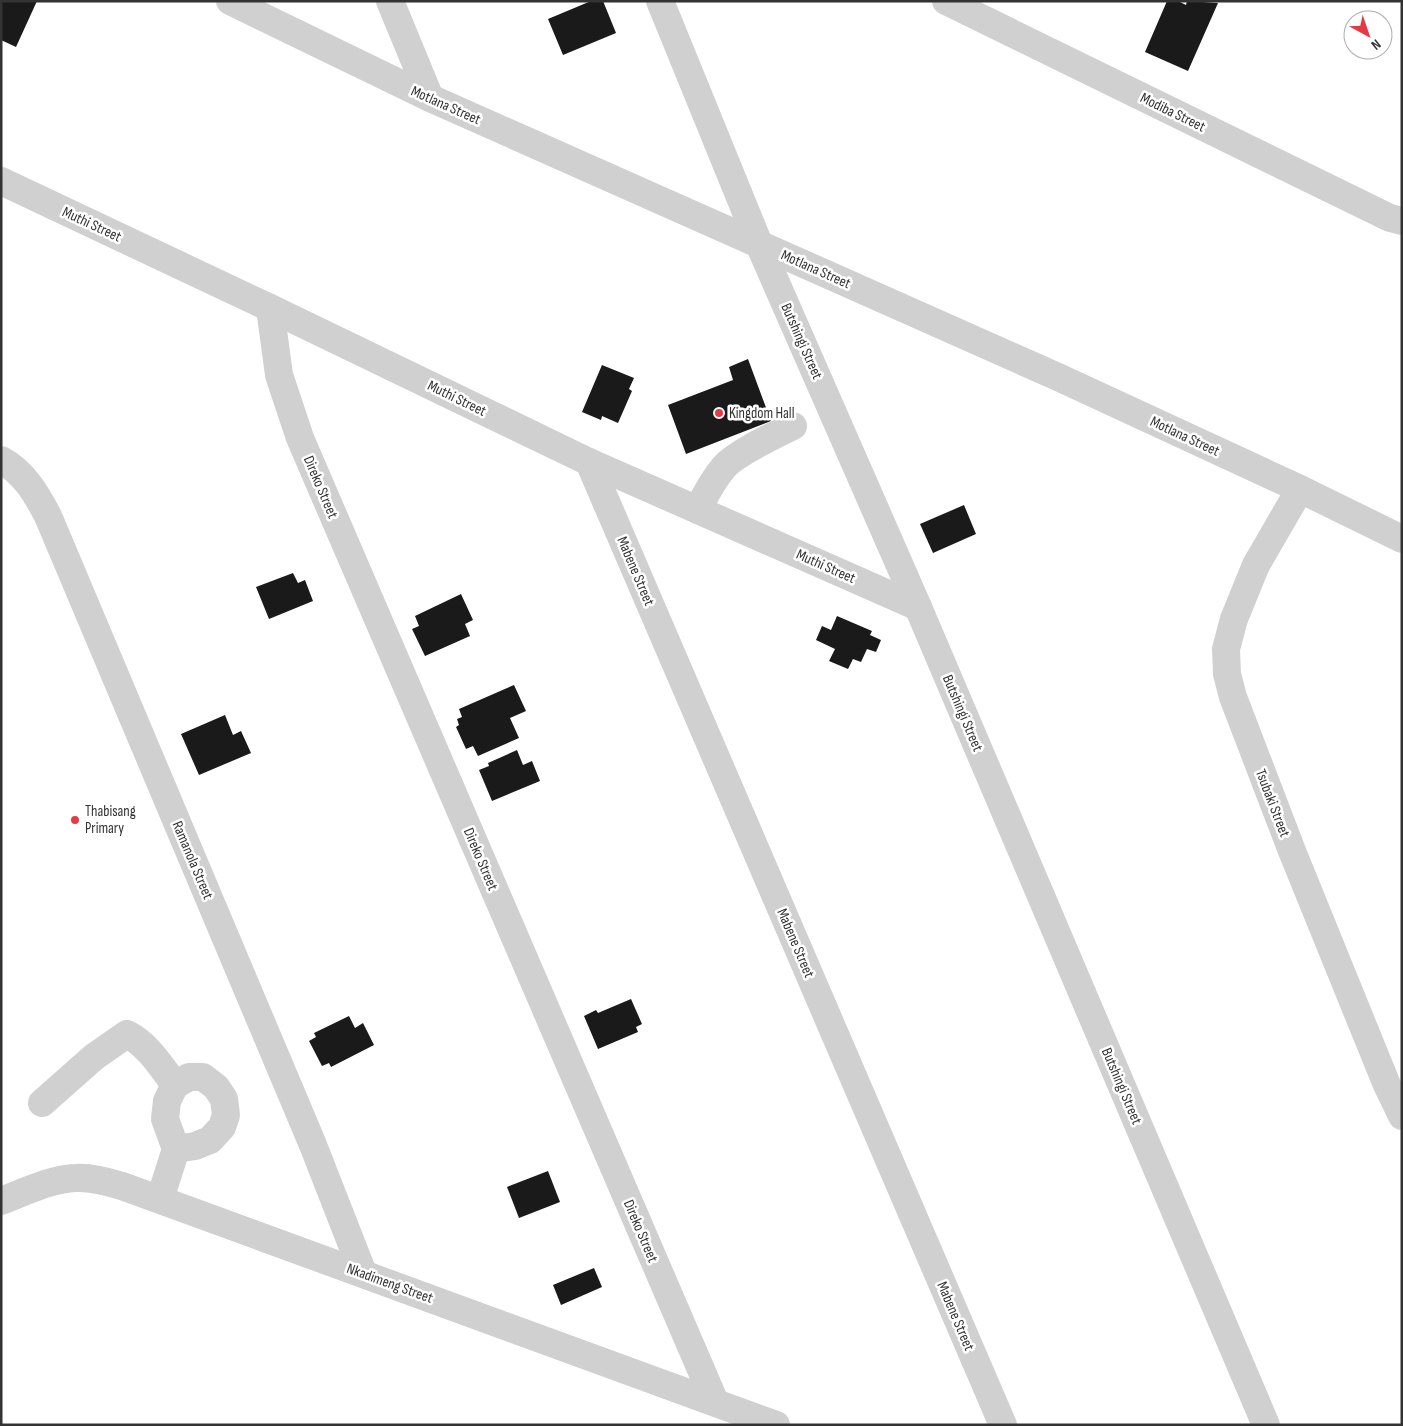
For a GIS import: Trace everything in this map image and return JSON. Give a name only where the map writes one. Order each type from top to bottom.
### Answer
[{"type":"street","name":"Motlana Street","points":[[230,1],[430,98],[1058,377],[1300,489],[1402,539]]},
{"type":"street","points":[[390,1],[430,98]]},
{"type":"street","name":"Butshingi Street","points":[[660,1],[759,244],[918,607],[1266,1425]]},
{"type":"street","name":"Modiba Street","points":[[946,1],[1381,214],[1402,221]]},
{"type":"street","name":"Muthi Street","points":[[1,181],[589,462],[918,607]]},
{"type":"street","name":"Direko Street","points":[[270,308],[279,375],[300,438],[716,1402]]},
{"type":"street","points":[[698,510],[709,488],[724,466],[734,458],[793,426]]},
{"type":"street","name":"Ramanola Street","points":[[1,460],[26,479],[48,516],[313,1145],[363,1273]]},
{"type":"street","name":"Mabene Street","points":[[589,462],[1003,1425]]},
{"type":"street","name":"Tsubaki Street","points":[[1300,489],[1256,565],[1234,619],[1226,649],[1227,674],[1233,697],[1292,851],[1387,1084],[1402,1116]]},
{"type":"street","points":[[42,1103],[94,1057],[127,1034],[137,1039],[175,1084]]},
{"type":"street","points":[[160,1199],[176,1149],[165,1119],[167,1101],[175,1084],[189,1077],[203,1078],[216,1087],[224,1099],[226,1115],[222,1127],[210,1140],[195,1146],[176,1149]]},
{"type":"street","name":"Nkadimeng Street","points":[[1,1201],[31,1189],[77,1178],[100,1180],[122,1186],[776,1425]]},
{"type":"building","points":[[1,1],[37,1],[16,47],[1,40]]},
{"type":"building","points":[[591,1],[603,1],[616,33],[563,55],[548,19]]},
{"type":"building","points":[[1167,1],[1178,1],[1186,5],[1187,1],[1218,3],[1188,71],[1145,52]]},
{"type":"building","name":"Kingdom Hall","points":[[748,359],[771,421],[686,454],[668,405],[733,380],[729,367]]},
{"type":"building","points":[[602,365],[634,378],[629,389],[632,391],[618,423],[602,416],[601,420],[582,412]]},
{"type":"building","points":[[964,505],[976,534],[933,553],[920,524]]},
{"type":"building","points":[[293,573],[298,583],[305,580],[313,601],[269,619],[256,587]]},
{"type":"building","points":[[461,594],[473,620],[465,624],[470,636],[425,656],[412,629],[419,626],[415,616]]},
{"type":"building","points":[[837,616],[872,631],[870,635],[881,640],[876,652],[867,649],[861,662],[853,659],[848,669],[829,661],[835,649],[816,640],[822,626],[831,630]]},
{"type":"building","points":[[514,685],[526,711],[510,718],[519,738],[478,756],[473,746],[466,749],[456,727],[459,725],[457,719],[462,717],[459,709]]},
{"type":"building","points":[[225,715],[233,735],[241,731],[251,753],[199,775],[181,734]]},
{"type":"building","points":[[517,750],[523,765],[532,761],[540,781],[492,801],[479,770],[489,766],[488,763]]},
{"type":"building","points":[[631,999],[642,1024],[636,1027],[638,1032],[598,1049],[584,1016],[596,1010],[598,1013]]},
{"type":"building","points":[[349,1016],[355,1028],[363,1023],[374,1045],[331,1067],[329,1063],[322,1066],[309,1041],[316,1037],[314,1033]]},
{"type":"building","points":[[548,1171],[560,1202],[519,1218],[507,1187]]},
{"type":"building","points":[[594,1268],[602,1287],[561,1305],[553,1285]]},
{"type":"place","name":"Kingdom Hall","points":[[719,413]]},
{"type":"place","name":"Thabisang Primary","points":[[75,820]]}]
